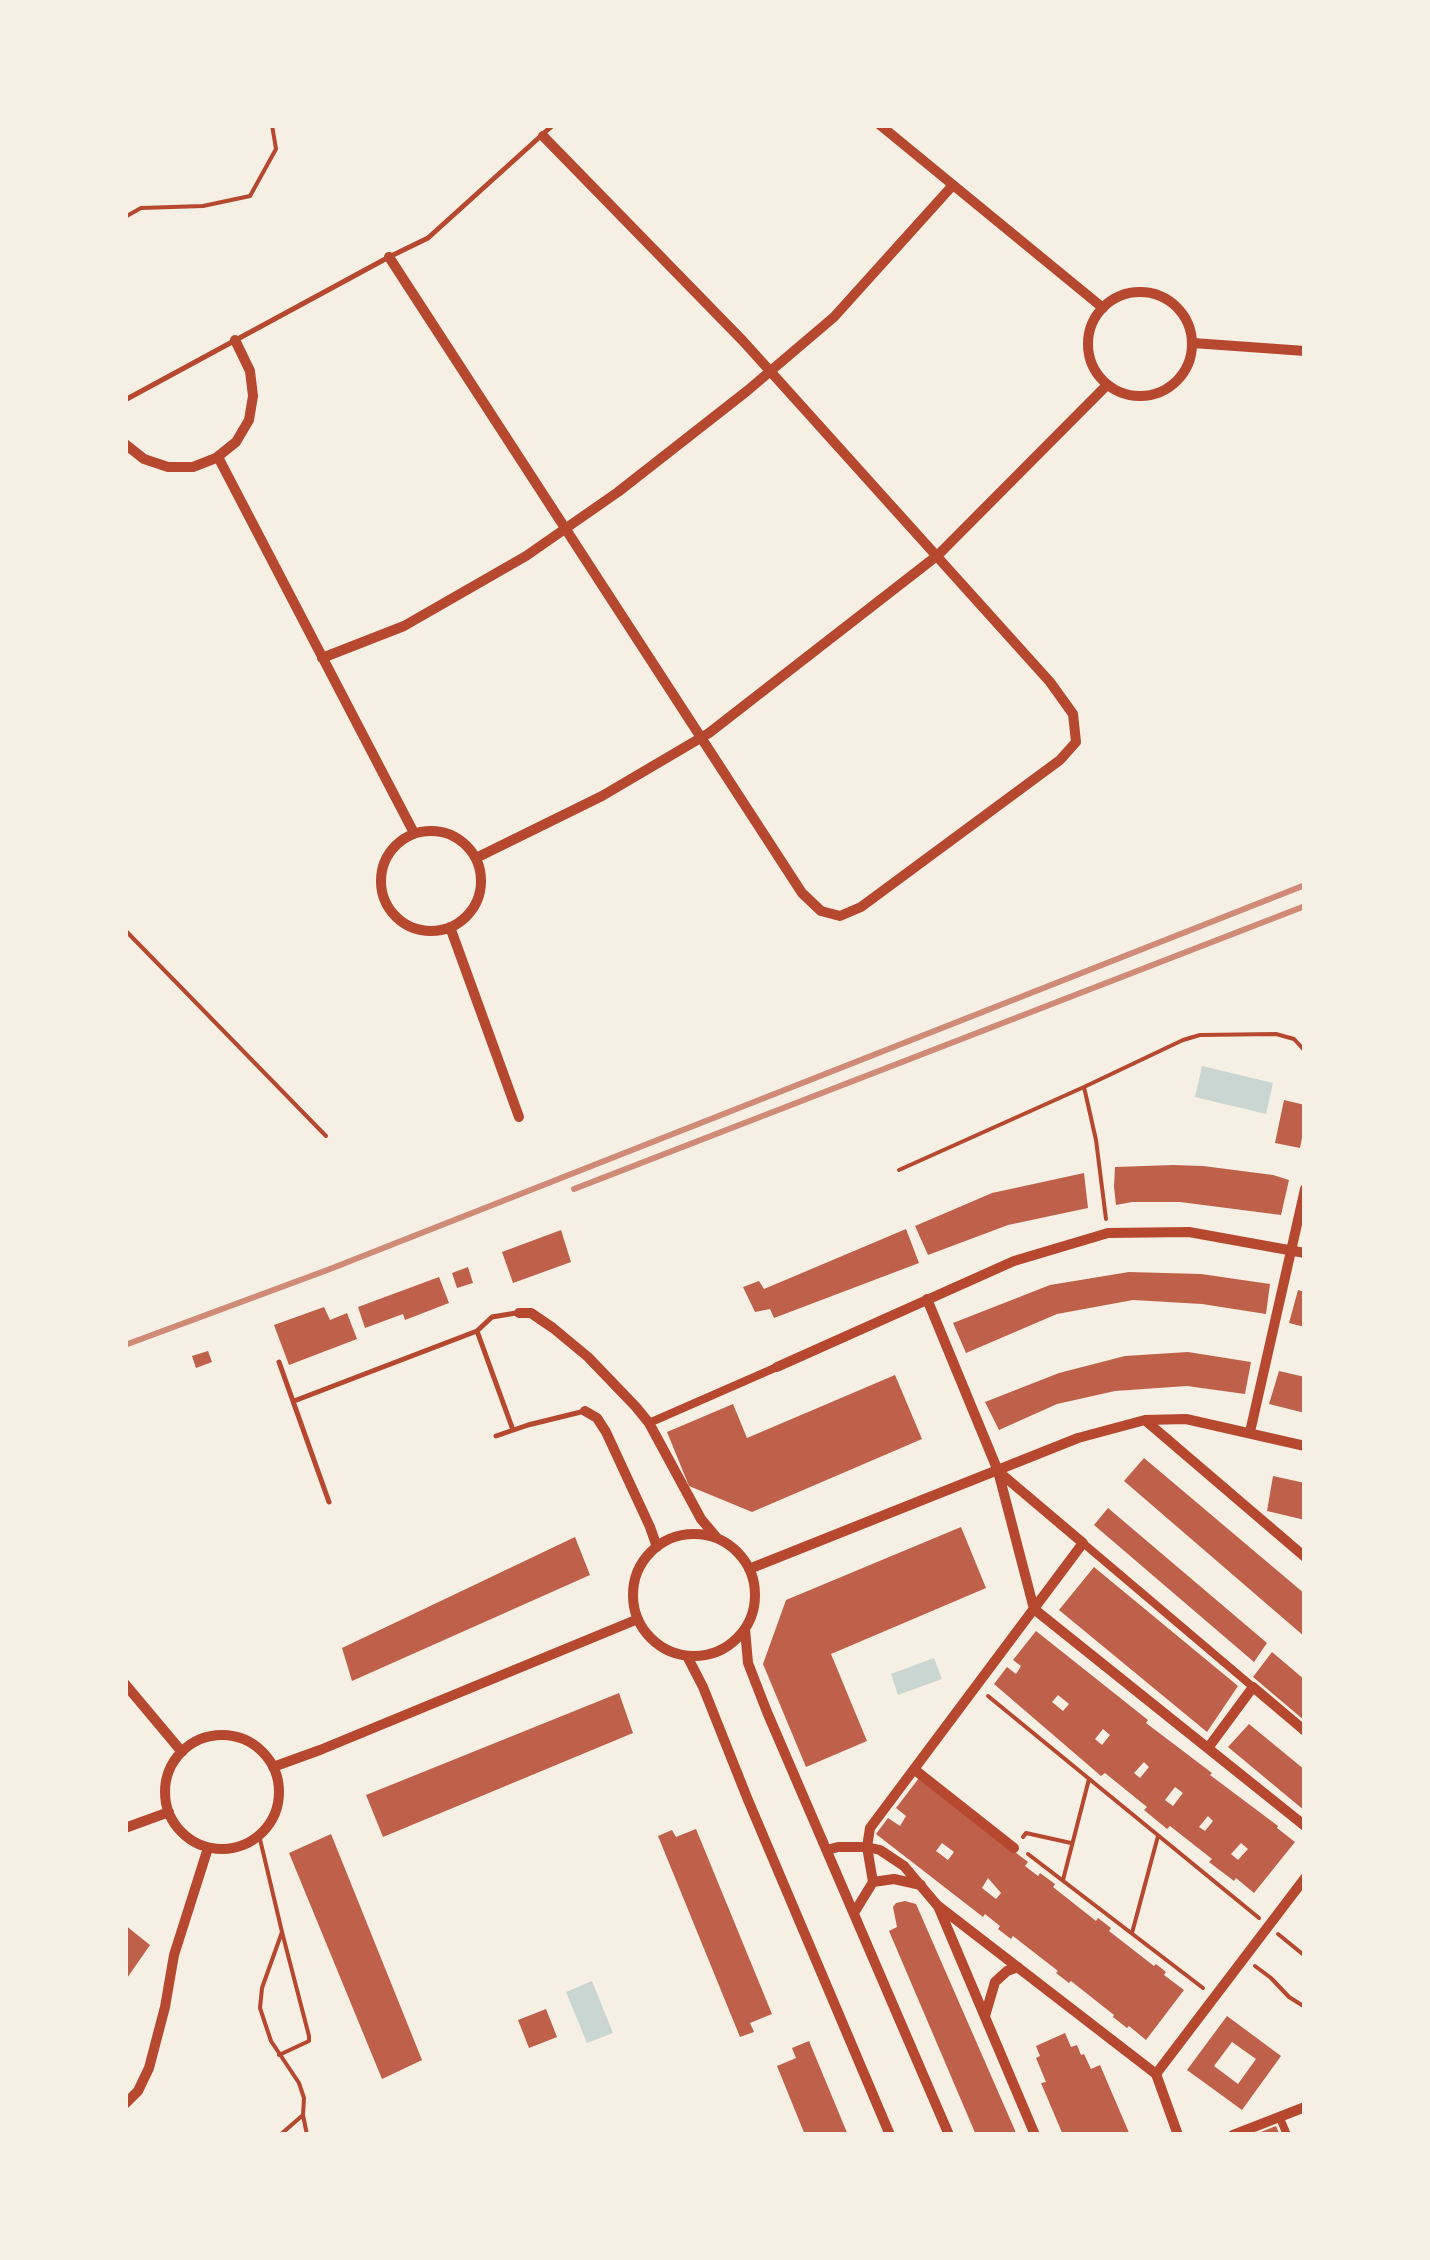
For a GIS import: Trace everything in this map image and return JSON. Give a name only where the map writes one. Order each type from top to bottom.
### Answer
[{"type":"street","points":[[880,125],[1103,308]]},
{"type":"street","points":[[389,257],[802,893],[821,912],[840,916],[861,907],[1060,760],[1076,742],[1073,714],[1050,682],[771,371],[543,136]]},
{"type":"street","points":[[322,658],[404,626],[526,556],[618,492],[834,317],[954,185]]},
{"type":"street","points":[[1134,292],[1168,299],[1181,311],[1193,343],[1190,361],[1170,388],[1138,397],[1107,385],[1096,372],[1088,340],[1092,323],[1103,308],[1134,292]]},
{"type":"street","points":[[125,444],[144,459],[168,467],[193,467],[218,457],[236,442],[248,420],[254,396],[250,371],[235,340]]},
{"type":"street","points":[[1193,343],[1305,351]]},
{"type":"street","points":[[476,858],[602,796],[702,738],[938,555],[1107,385]]},
{"type":"street","points":[[218,457],[414,834]]},
{"type":"street","points":[[430,830],[447,832],[462,840],[476,858],[482,883],[478,900],[470,914],[450,927],[424,931],[408,926],[385,901],[382,868],[400,841],[414,834],[430,830]]},
{"type":"street","points":[[450,927],[520,1117]]},
{"type":"street","points":[[1250,1432],[1305,1189]]},
{"type":"street","points":[[649,1424],[1014,1261],[1108,1233],[1189,1232],[1305,1253]]},
{"type":"street","points":[[927,1298],[998,1471],[1034,1609],[1305,1826]]},
{"type":"street","points":[[519,1312],[538,1317],[588,1357],[649,1424],[701,1519],[718,1539]]},
{"type":"street","points":[[585,1412],[598,1418],[606,1432],[656,1547]]},
{"type":"street","points":[[1145,1420],[1305,1557]]},
{"type":"street","points":[[749,1569],[1078,1438],[1145,1420],[1186,1420],[1305,1446]]},
{"type":"street","points":[[998,1471],[1305,1731]]},
{"type":"street","points":[[686,1534],[718,1539],[731,1546],[749,1569],[755,1589],[754,1610],[746,1629],[720,1651],[704,1656],[672,1652],[657,1644],[638,1619],[633,1600],[635,1580],[643,1562],[670,1539],[686,1534]]},
{"type":"street","points":[[854,1913],[873,1882],[867,1847],[870,1828],[1083,1543]]},
{"type":"street","points":[[273,1767],[638,1619]]},
{"type":"street","points":[[746,1629],[748,1663],[949,2135]]},
{"type":"street","points":[[687,1656],[890,2135]]},
{"type":"street","points":[[125,1684],[182,1752]]},
{"type":"street","points":[[1208,1748],[1253,1686]]},
{"type":"street","points":[[232,1736],[263,1752],[273,1767],[279,1798],[275,1814],[259,1835],[240,1846],[208,1848],[191,1840],[169,1812],[166,1780],[182,1752],[196,1742],[232,1736]]},
{"type":"street","points":[[915,1770],[1014,1848]]},
{"type":"street","points":[[125,1828],[169,1812]]},
{"type":"street","points":[[827,1850],[867,1847],[880,1850],[904,1866],[937,1905],[1156,2074],[1178,2135]]},
{"type":"street","points":[[125,2104],[138,2092],[149,2068],[174,1955],[208,1848]]},
{"type":"street","points":[[1156,2074],[1305,1878]]},
{"type":"street","points":[[873,1882],[894,1879],[920,1885]]},
{"type":"street","points":[[937,1905],[1035,2135]]},
{"type":"street","points":[[984,2016],[995,1982],[1018,1967]]},
{"type":"street","points":[[1233,2135],[1305,2107]]},
{"type":"street","points":[[1280,2118],[1287,2135]]},
{"type":"lane","points":[[125,400],[428,238],[554,125]]},
{"type":"lane","points":[[294,1401],[477,1331],[492,1316],[519,1312]]},
{"type":"lane","points":[[477,1331],[513,1430]]},
{"type":"lane","points":[[279,1362],[329,1502]]},
{"type":"lane","points":[[496,1436],[585,1412]]},
{"type":"path","points":[[125,217],[141,208],[203,206],[250,196],[276,150],[272,125]]},
{"type":"path","points":[[125,930],[326,1136]]},
{"type":"path","points":[[899,1170],[1182,1040],[1200,1035],[1276,1034],[1294,1038],[1305,1051]]},
{"type":"path","points":[[1084,1087],[1096,1140],[1108,1233]]},
{"type":"path","points":[[977,1686],[1305,1956]]},
{"type":"path","points":[[1063,1880],[1089,1778]]},
{"type":"path","points":[[1014,1848],[1026,1834],[1072,1843]]},
{"type":"path","points":[[259,1835],[309,2036],[309,2041],[279,2055]]},
{"type":"path","points":[[1132,1933],[1158,1835]]},
{"type":"path","points":[[1028,1854],[1215,1996]]},
{"type":"path","points":[[282,1932],[262,1988],[260,2008],[270,2041],[299,2083],[307,2135]]},
{"type":"path","points":[[1244,1958],[1305,2008]]},
{"type":"path","points":[[280,2135],[303,2114]]},
{"type":"shaded area","points":[[1202,1066],[1273,1083],[1266,1114],[1195,1097]]},
{"type":"shaded area","points":[[934,1658],[942,1679],[898,1695],[891,1674]]},
{"type":"shaded area","points":[[592,1981],[613,2033],[587,2043],[566,1992]]},
{"type":"building","points":[[1284,1100],[1305,1105],[1300,1148],[1275,1143]]},
{"type":"building","points":[[1173,1165],[1289,1180],[1281,1215],[1180,1202],[1116,1205],[1115,1167]]},
{"type":"building","points":[[1084,1173],[1088,1208],[1008,1225],[928,1255],[915,1226],[992,1193]]},
{"type":"building","points":[[906,1229],[919,1263],[774,1318],[770,1309],[755,1312],[743,1287],[759,1281],[764,1289]]},
{"type":"building","points":[[561,1230],[571,1262],[513,1283],[502,1252]]},
{"type":"building","points":[[468,1267],[473,1283],[457,1288],[452,1273]]},
{"type":"building","points":[[1129,1272],[1201,1274],[1270,1284],[1266,1314],[1202,1304],[1133,1300],[1057,1314],[966,1353],[953,1323],[1050,1285]]},
{"type":"building","points":[[439,1277],[449,1303],[405,1320],[403,1314],[365,1328],[358,1307]]},
{"type":"building","points":[[1298,1290],[1305,1292],[1305,1327],[1289,1323]]},
{"type":"building","points":[[324,1307],[330,1320],[347,1313],[357,1339],[289,1365],[274,1325]]},
{"type":"building","points":[[208,1351],[212,1362],[196,1368],[192,1356]]},
{"type":"building","points":[[1188,1352],[1251,1362],[1245,1394],[1187,1386],[1115,1391],[1057,1404],[999,1430],[985,1402],[1059,1373],[1125,1356]]},
{"type":"building","points":[[1279,1371],[1305,1377],[1305,1413],[1269,1404]]},
{"type":"building","points":[[895,1375],[922,1439],[752,1512],[689,1486],[667,1432],[733,1404],[747,1438]]},
{"type":"building","points":[[1144,1458],[1305,1594],[1305,1637],[1124,1481]]},
{"type":"building","points":[[1273,1476],[1305,1483],[1305,1520],[1267,1511]]},
{"type":"building","points":[[1108,1508],[1267,1643],[1254,1662],[1094,1525]]},
{"type":"building","points":[[961,1527],[986,1588],[831,1654],[867,1741],[806,1767],[763,1664],[786,1600]]},
{"type":"building","points":[[575,1537],[590,1575],[352,1681],[342,1648]]},
{"type":"building","points":[[1094,1567],[1238,1686],[1207,1732],[1059,1610]]},
{"type":"building","points":[[1036,1631],[1295,1842],[1254,1893],[1236,1878],[1234,1881],[1209,1862],[1212,1859],[1144,1810],[1147,1807],[1105,1773],[1101,1776],[994,1684],[1007,1667],[1016,1674],[1021,1666],[1013,1660]],"holes":[[[1058,1695],[1069,1704],[1063,1711],[1052,1702]],[[1103,1729],[1110,1735],[1102,1745],[1095,1739]],[[1144,1762],[1149,1767],[1140,1778],[1134,1773]],[[1175,1787],[1183,1793],[1173,1806],[1165,1800]],[[1208,1816],[1213,1821],[1205,1831],[1199,1827]],[[1241,1843],[1248,1849],[1238,1860],[1231,1854]]]},
{"type":"building","points":[[1272,1652],[1305,1680],[1305,1721],[1253,1677]]},
{"type":"building","points":[[619,1693],[633,1733],[383,1837],[366,1795]]},
{"type":"building","points":[[1249,1724],[1305,1770],[1305,1811],[1228,1747]]},
{"type":"building","points":[[919,1778],[1028,1862],[1025,1866],[1055,1884],[1053,1887],[1166,1972],[1164,1975],[1184,1990],[1146,2040],[876,1834],[888,1818],[900,1826],[906,1816],[896,1808]],"holes":[[[942,1843],[954,1852],[948,1860],[936,1851]],[[988,1878],[1001,1893],[996,1899],[982,1888]]]},
{"type":"building","points":[[696,1829],[772,2014],[750,2023],[754,2032],[740,2037],[658,1836],[672,1830],[676,1837]]},
{"type":"building","points":[[331,1834],[422,2060],[382,2079],[289,1853]]},
{"type":"building","points":[[905,1901],[916,1904],[1017,2135],[976,2135],[889,1931],[897,1927],[893,1907]]},
{"type":"building","points":[[125,1925],[150,1945],[125,1981]]},
{"type":"building","points":[[546,2009],[557,2037],[529,2048],[518,2020]]},
{"type":"building","points":[[1227,2016],[1281,2056],[1242,2110],[1187,2070]],"holes":[[[1232,2042],[1256,2059],[1238,2084],[1214,2066]]]},
{"type":"building","points":[[1065,2033],[1071,2047],[1077,2045],[1091,2069],[1100,2065],[1130,2135],[1063,2135],[1041,2083],[1046,2082],[1036,2058],[1040,2056],[1036,2046]]},
{"type":"building","points":[[809,2041],[848,2135],[805,2135],[777,2066],[796,2058],[792,2048]]},
{"type":"building","points":[[1276,2126],[1280,2135],[1253,2135]]},
{"type":"railway","points":[[125,1345],[330,1269],[1305,885]]},
{"type":"railway","points":[[574,1189],[1305,906]]}]
